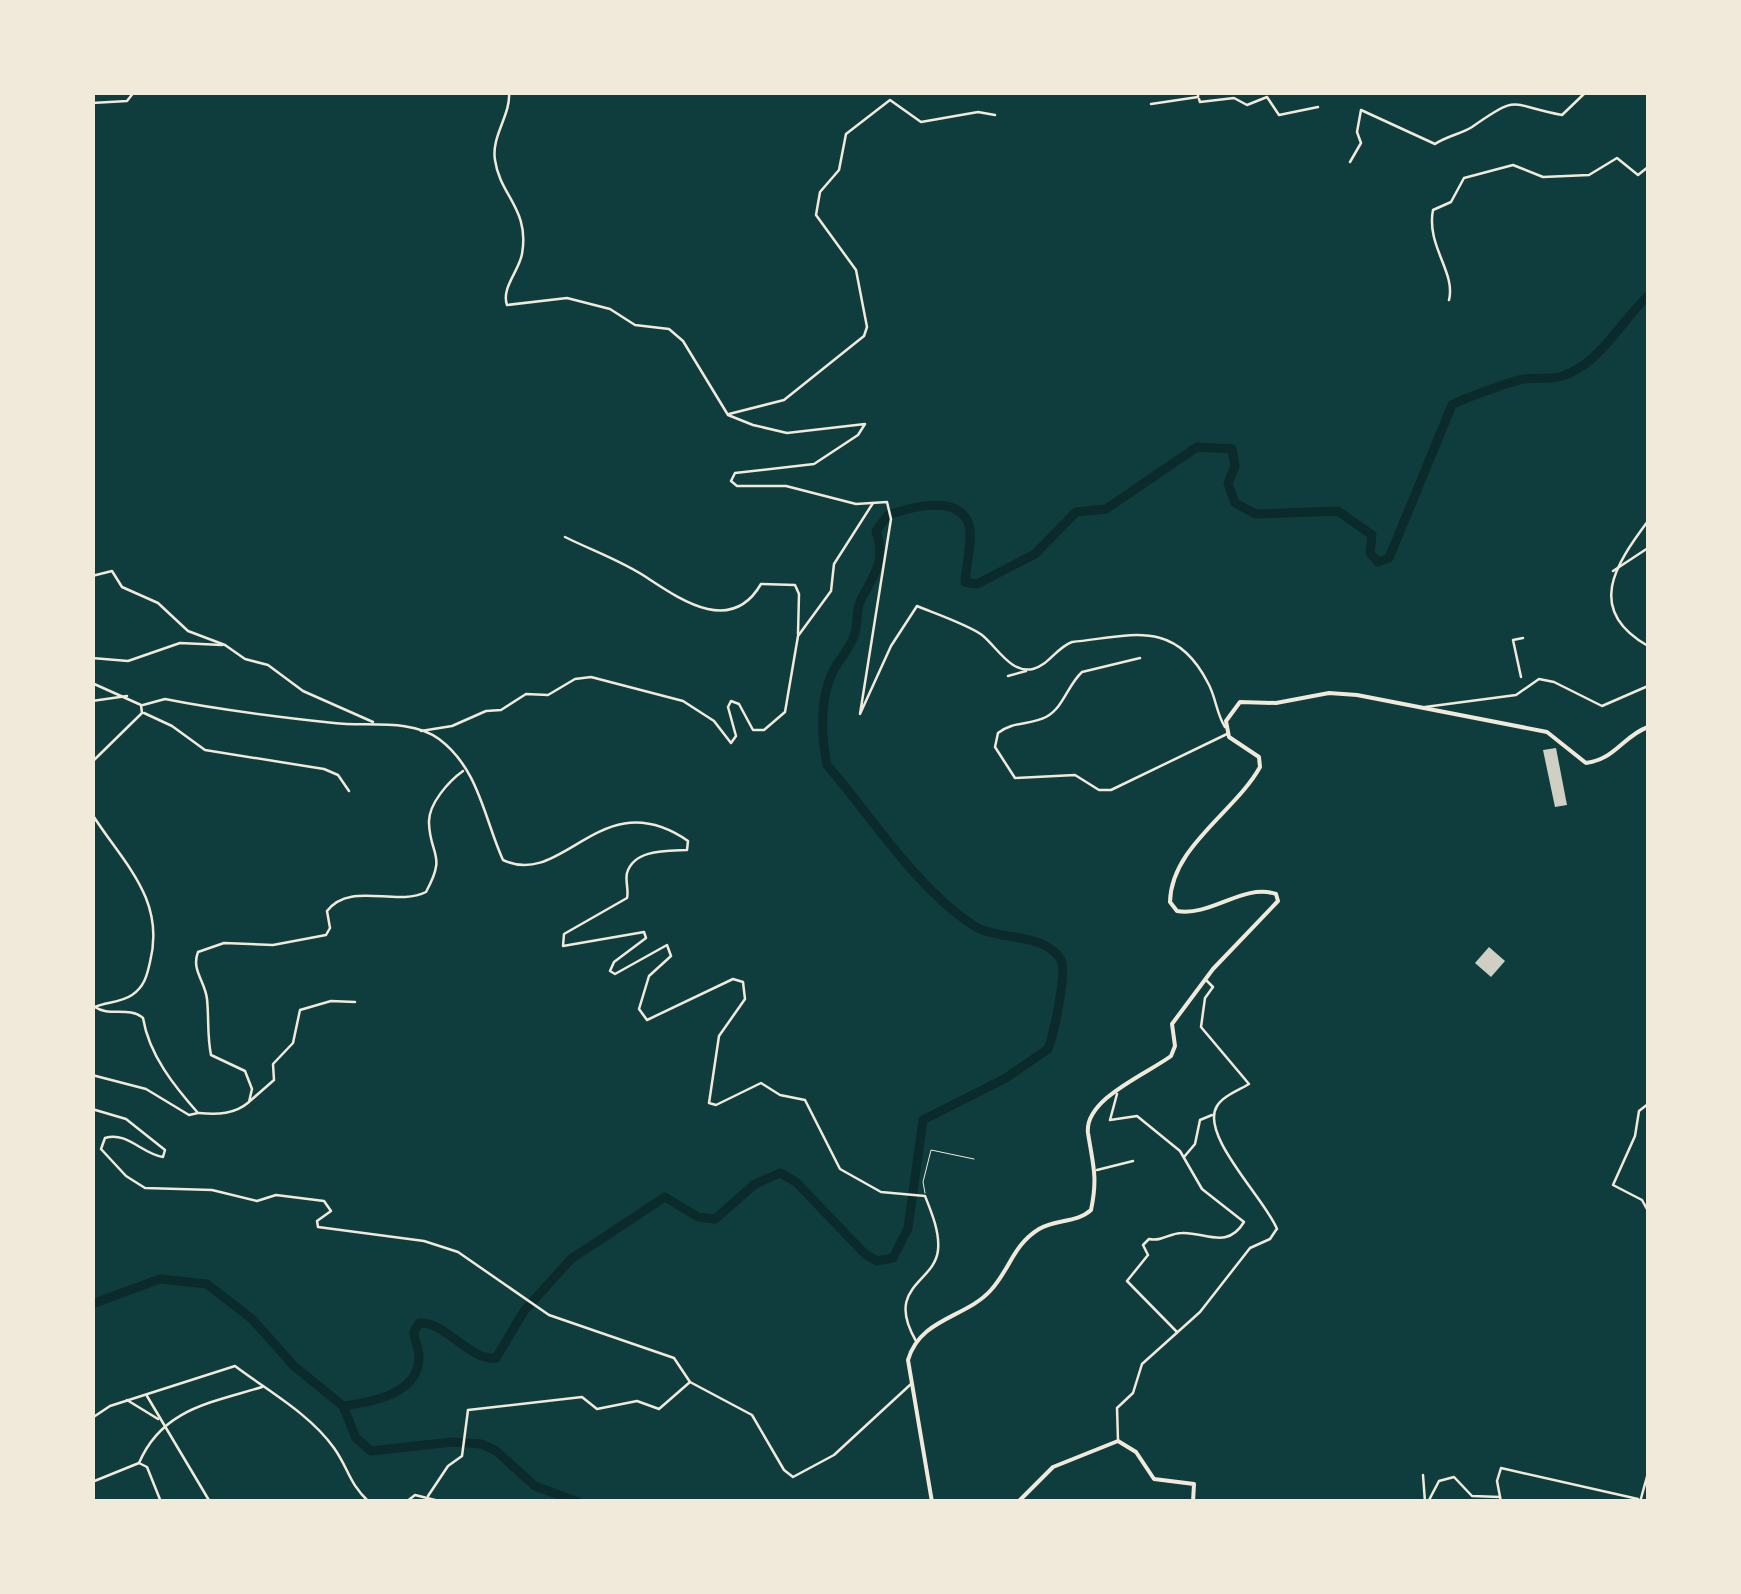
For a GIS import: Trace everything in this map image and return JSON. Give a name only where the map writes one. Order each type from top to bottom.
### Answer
[{"type":"main road","points":[[932,1502],[908,1360],[916,1342],[949,1314],[991,1290],[1012,1252],[1038,1230],[1088,1214],[1097,1170],[1088,1125],[1095,1108],[1173,1053],[1172,1024],[1254,921],[1278,900],[1276,894],[1264,891],[1194,912],[1177,911],[1170,902],[1174,884],[1190,853],[1260,767],[1259,756],[1227,731],[1233,710],[1246,700],[1276,703],[1329,694],[1547,732],[1579,762],[1612,756],[1634,734],[1648,727]]},
{"type":"main road","points":[[1018,1502],[1072,1456],[1118,1441],[1136,1452],[1154,1480],[1194,1484],[1193,1502]]},
{"type":"street","points":[[92,103],[127,102],[134,92]]},
{"type":"street","points":[[509,92],[494,154],[500,180],[518,204],[523,241],[520,262],[505,295],[507,304],[582,300],[635,325],[669,328],[691,354],[728,414],[786,432],[824,432],[863,422],[864,428],[821,461],[735,473],[731,482],[734,486],[786,486],[856,504],[887,502],[891,519],[858,712],[863,712],[891,646],[917,606],[980,632],[1013,664],[1027,670]]},
{"type":"street","points":[[1350,162],[1361,142],[1356,132],[1361,110],[1435,144],[1470,129],[1503,103],[1562,114],[1586,92]]},
{"type":"street","points":[[1151,104],[1198,95],[1200,102],[1234,98],[1247,105],[1267,97],[1279,115],[1318,107]]},
{"type":"street","points":[[728,414],[784,400],[864,336],[867,327],[856,270],[816,215],[820,192],[839,170],[846,134],[890,100],[921,122],[978,112],[995,115]]},
{"type":"street","points":[[1449,300],[1449,283],[1430,234],[1431,221],[1434,210],[1451,202],[1464,178],[1513,165],[1542,176],[1588,175],[1617,158],[1638,175],[1648,167]]},
{"type":"street","points":[[798,636],[832,591],[834,564],[873,503]]},
{"type":"street","points":[[1648,520],[1613,572],[1618,622],[1627,634],[1648,646]]},
{"type":"street","points":[[420,732],[452,726],[486,711],[501,710],[526,694],[548,695],[576,679],[591,677],[683,701],[714,721],[733,743],[731,700],[739,704],[753,730],[764,730],[785,712],[798,636],[799,594],[795,586],[760,584],[753,598],[736,610],[701,608],[565,537]]},
{"type":"street","points":[[1613,572],[1648,548]]},
{"type":"street","points":[[92,576],[112,572],[122,587],[158,603],[180,626],[245,659],[268,665],[303,691],[375,722],[437,737],[478,787],[502,860],[510,864],[556,858],[598,828],[624,821],[666,830],[688,841],[686,850],[649,853],[636,860],[627,874],[628,898],[564,934],[562,946],[644,932],[646,938],[614,962],[610,971],[615,974],[667,945],[672,956],[643,986],[640,1009],[648,1020],[657,1020],[733,979],[743,982],[745,999],[719,1036],[708,1104],[716,1106],[761,1082],[780,1095],[805,1100],[840,1169],[876,1190],[925,1196],[938,1250],[932,1267],[910,1292],[906,1323],[916,1342]]},
{"type":"street","points":[[1008,676],[1039,668],[1058,647],[1072,642],[1161,634],[1178,645],[1201,672],[1227,731],[1111,790],[1099,790],[1075,775],[1016,778],[995,746],[998,732],[1008,725],[1048,716],[1064,703],[1082,672],[1140,658]]},
{"type":"street","points":[[1522,677],[1513,640],[1524,638]]},
{"type":"street","points":[[92,658],[128,661],[180,643],[225,646]]},
{"type":"street","points":[[1418,708],[1516,695],[1539,679],[1554,682],[1602,706],[1648,686]]},
{"type":"street","points":[[92,683],[128,696],[141,705],[142,713]]},
{"type":"street","points":[[92,701],[128,696]]},
{"type":"street","points":[[141,705],[165,699],[338,724],[375,722]]},
{"type":"street","points":[[92,762],[142,713]]},
{"type":"street","points":[[142,713],[172,726],[205,750],[324,769],[338,775],[349,791]]},
{"type":"street","points":[[249,1102],[250,1075],[211,1055],[204,1017],[207,996],[197,972],[198,952],[224,943],[274,945],[326,935],[330,928],[326,911],[340,900],[358,895],[406,898],[426,892],[438,864],[428,822],[449,780],[464,770]]},
{"type":"street","points":[[92,814],[143,885],[154,926],[152,956],[142,987],[119,1002],[94,1007]]},
{"type":"street","points":[[1118,1441],[1117,1408],[1132,1393],[1142,1364],[1200,1312],[1250,1248],[1270,1239],[1277,1229],[1263,1199],[1234,1166],[1215,1130],[1213,1115],[1218,1102],[1249,1084],[1200,1021],[1213,988],[1206,980]]},
{"type":"street","points":[[92,1076],[146,1089],[189,1115],[220,1115],[249,1102],[274,1080],[273,1064],[294,1043],[300,1010],[331,1000],[355,1002]]},
{"type":"street","points":[[94,1007],[101,1011],[133,1012],[143,1018],[146,1038],[171,1074],[176,1092],[198,1113]]},
{"type":"street","points":[[1115,1092],[1112,1122],[1137,1116],[1142,1124],[1168,1140],[1202,1189],[1244,1222],[1232,1235],[1213,1240],[1186,1232],[1157,1241],[1149,1239],[1143,1245],[1148,1255],[1127,1281],[1177,1332]]},
{"type":"street","points":[[1648,1104],[1636,1119],[1635,1136],[1614,1185],[1642,1200],[1648,1211]]},
{"type":"street","points":[[92,1109],[126,1119],[149,1135],[166,1154],[156,1156],[112,1135],[105,1138],[102,1149]]},
{"type":"street","points":[[1182,1157],[1195,1144],[1200,1120],[1213,1115]]},
{"type":"street","points":[[92,1149],[102,1149],[126,1176],[146,1188],[212,1190],[257,1202],[276,1195],[324,1201],[330,1211],[317,1220],[318,1227],[424,1241],[458,1252],[538,1310],[674,1358],[690,1382],[752,1415],[784,1470],[793,1477],[834,1455],[912,1383]]},
{"type":"street","points":[[1097,1170],[1133,1160]]},
{"type":"street","points":[[92,1418],[127,1400],[235,1366],[303,1416],[334,1447],[349,1484],[368,1502]]},
{"type":"street","points":[[427,1497],[448,1466],[463,1454],[468,1410],[582,1397],[597,1409],[638,1401],[659,1408],[690,1382]]},
{"type":"street","points":[[92,1482],[138,1463],[156,1430],[196,1407],[262,1387]]},
{"type":"street","points":[[147,1396],[210,1502]]},
{"type":"street","points":[[127,1400],[160,1420]]},
{"type":"street","points":[[138,1463],[147,1467],[161,1502]]},
{"type":"street","points":[[1426,1502],[1439,1481],[1454,1478],[1472,1496],[1502,1500],[1497,1482],[1502,1468],[1639,1500],[1648,1473]]},
{"type":"street","points":[[1423,1475],[1426,1502]]},
{"type":"street","points":[[406,1502],[415,1496],[443,1502]]},
{"type":"lane","points":[[925,1196],[923,1182],[931,1150],[974,1159]]},
{"type":"building","points":[[1556,748],[1567,805],[1555,807],[1543,750]]},
{"type":"building","points":[[1489,947],[1505,961],[1491,977],[1475,963]]},
{"type":"waterway","points":[[343,1406],[392,1394],[412,1379],[419,1356],[414,1332],[419,1323],[439,1328],[476,1354],[496,1358],[524,1311],[571,1259],[665,1197],[698,1217],[715,1219],[755,1184],[780,1173],[796,1182],[865,1254],[877,1261],[893,1258],[908,1228],[923,1120],[1006,1078],[1048,1049],[1061,989],[1061,960],[1043,945],[982,930],[950,908],[912,870],[827,765],[823,728],[827,689],[855,633],[859,606],[879,561],[876,531],[888,515],[932,505],[955,509],[963,515],[970,538],[965,582],[977,584],[1035,554],[1076,512],[1106,509],[1197,447],[1232,449],[1235,466],[1228,483],[1235,503],[1256,514],[1338,511],[1372,535],[1370,553],[1378,562],[1389,558],[1452,405],[1519,380],[1570,373],[1592,358],[1648,296]]},
{"type":"waterway","points":[[92,1304],[160,1279],[207,1284],[252,1319],[294,1366],[343,1406],[356,1438],[371,1451],[452,1442],[481,1444],[495,1450],[535,1486],[578,1502]]}]
